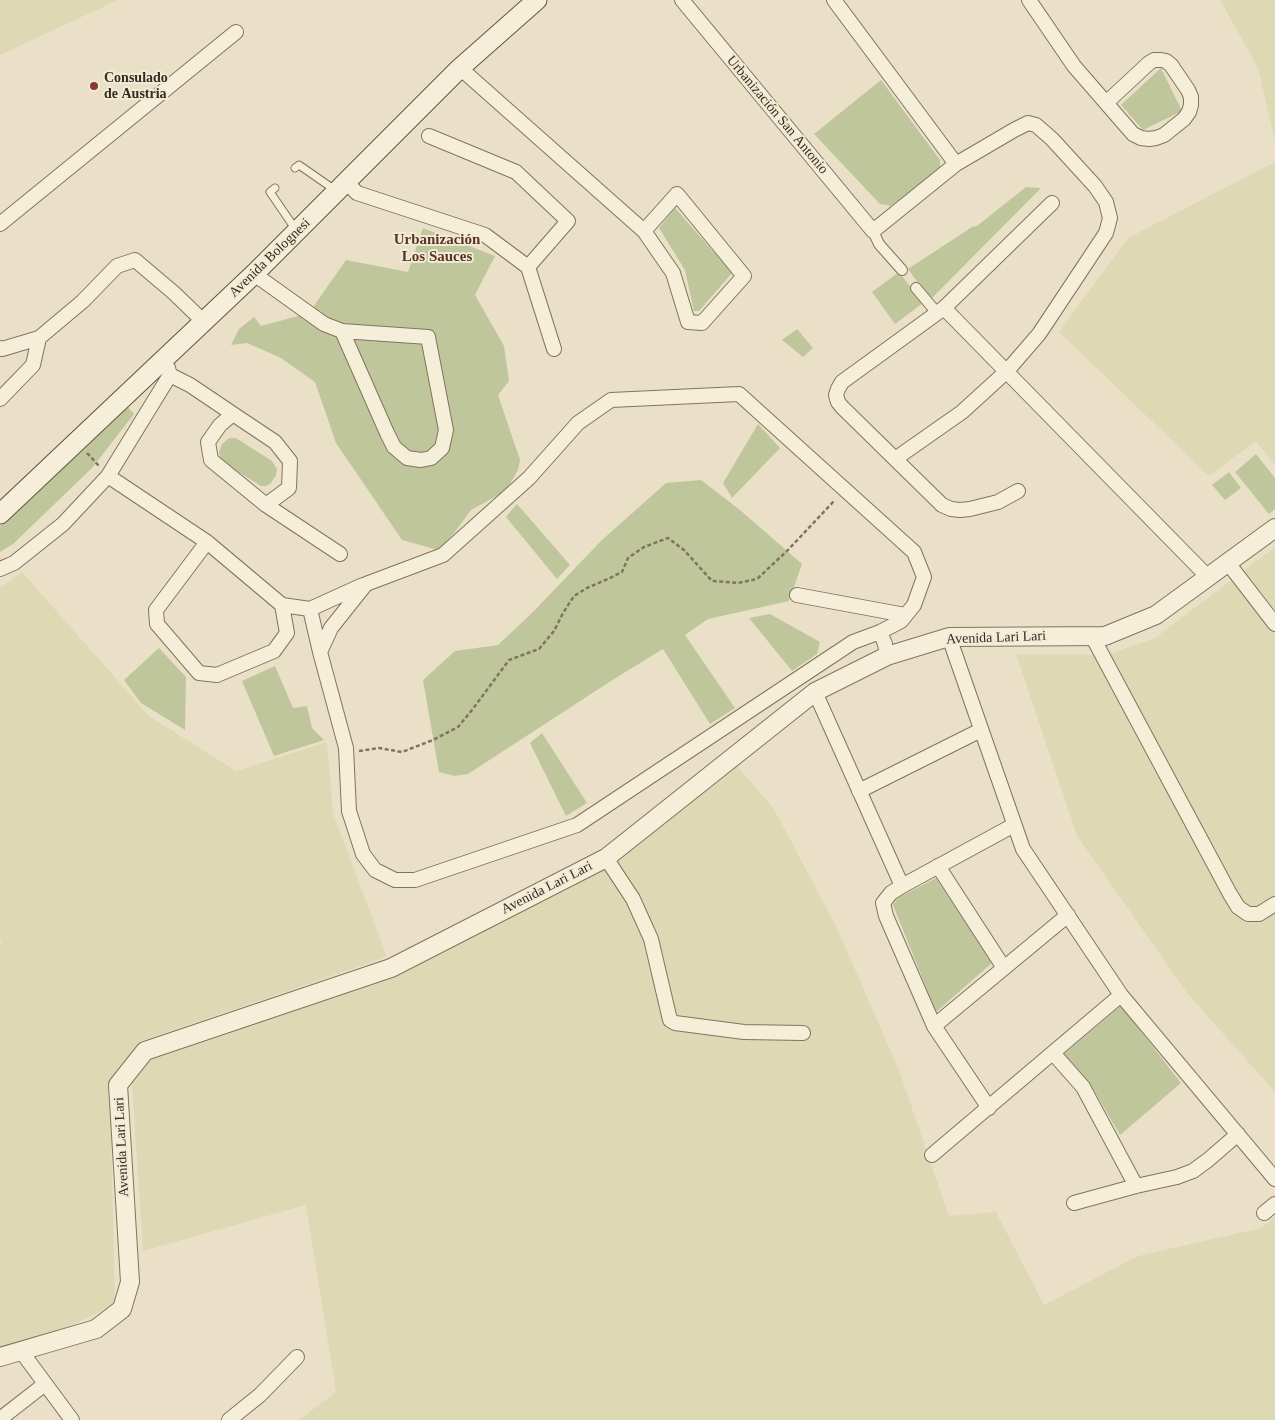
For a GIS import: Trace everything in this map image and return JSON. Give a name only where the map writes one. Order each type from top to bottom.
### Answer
[{"type":"main road","name":"Avenida Bolognesi","points":[[0,514],[76,441],[166,368],[204,322],[298,231],[460,68],[537,0]]},
{"type":"street","name":"Urbanización San Antonio","points":[[682,0],[873,231]]},
{"type":"street","points":[[834,0],[956,164]]},
{"type":"street","points":[[1029,0],[1074,66],[1106,103],[1133,134],[1149,139],[1164,135],[1184,119],[1189,112],[1191,97],[1171,65],[1166,61],[1154,60],[1106,103]]},
{"type":"street","points":[[0,224],[236,32]]},
{"type":"street","points":[[460,68],[644,231],[673,273],[688,322],[702,323],[744,276],[677,194],[644,231]]},
{"type":"street","points":[[895,459],[962,412],[1007,371],[1039,334],[1106,233],[1110,218],[1106,202],[1095,186],[1052,139],[1036,125],[1028,123],[956,164],[873,231],[879,244],[902,270]]},
{"type":"street","points":[[429,136],[516,172],[568,221],[528,267]]},
{"type":"street","points":[[342,187],[486,236],[528,267],[554,349]]},
{"type":"street","points":[[1018,491],[998,502],[970,509],[951,509],[942,505],[842,407],[836,395],[842,382],[941,310],[1052,203]]},
{"type":"street","points":[[0,348],[39,338],[82,301],[117,266],[135,260],[174,293],[204,322]]},
{"type":"street","points":[[254,274],[324,324],[342,330],[428,337],[446,430],[442,448],[431,458],[421,460],[408,458],[394,447],[342,330]]},
{"type":"street","points":[[916,288],[1007,371],[1208,577]]},
{"type":"street","points":[[0,400],[33,365],[39,338]]},
{"type":"street","points":[[0,569],[14,563],[63,524],[108,476],[166,368],[275,442],[290,461],[289,488],[266,505]]},
{"type":"street","points":[[108,476],[207,542],[282,605],[310,609],[366,584],[443,555],[529,478],[578,423],[610,400],[738,394],[914,552],[924,577],[914,605],[901,621],[880,632],[853,642],[577,825],[415,880],[395,880],[375,870],[363,854],[349,811],[346,752],[310,609]]},
{"type":"street","points":[[233,414],[220,425],[208,442],[211,460],[266,505],[340,554]]},
{"type":"street","name":"Avenida Lari Lari","points":[[0,1357],[96,1329],[122,1309],[130,1282],[118,1085],[145,1051],[391,968],[606,858],[815,692],[887,656],[949,638],[1105,636],[1156,615],[1275,528]]},
{"type":"street","points":[[207,542],[156,610],[157,624],[199,673],[217,676],[274,651],[287,633],[282,605]]},
{"type":"street","points":[[1228,563],[1275,624]]},
{"type":"street","points":[[320,652],[331,628],[366,584]]},
{"type":"street","points":[[797,595],[905,615]]},
{"type":"street","points":[[880,632],[887,656]]},
{"type":"street","points":[[1092,636],[1238,907],[1248,914],[1259,914],[1275,904]]},
{"type":"street","points":[[949,638],[1023,848],[1121,995],[1275,1179]]},
{"type":"street","points":[[815,692],[902,886]]},
{"type":"street","points":[[859,790],[982,730]]},
{"type":"street","points":[[989,1108],[934,1026],[883,903],[891,893],[902,886],[1014,825]]},
{"type":"street","points":[[606,858],[634,899],[651,939],[670,1020],[676,1023],[744,1032],[803,1033]]},
{"type":"street","points":[[938,866],[1004,968]]},
{"type":"street","points":[[934,1026],[1068,915]]},
{"type":"street","points":[[932,1156],[1121,995]]},
{"type":"street","points":[[1053,1053],[1082,1087],[1136,1186]]},
{"type":"street","points":[[1074,1203],[1178,1177],[1192,1171],[1208,1160],[1238,1134]]},
{"type":"street","points":[[1264,1213],[1275,1204]]},
{"type":"street","points":[[21,1351],[72,1420]]},
{"type":"street","points":[[229,1420],[260,1395],[297,1357]]},
{"type":"street","points":[[0,1419],[46,1384]]},
{"type":"lane","points":[[295,168],[299,164],[342,187]]},
{"type":"lane","points":[[275,188],[270,192],[298,231]]},
{"type":"path","points":[[76,441],[108,476]]},
{"type":"path","points":[[346,752],[379,748],[402,752],[433,740],[458,727],[508,660],[539,649],[554,631],[574,596],[622,572],[628,558],[644,547],[668,538],[684,550],[712,581],[738,583],[758,579],[845,489]]},
{"type":"shaded area","points":[[0,0],[118,0],[0,55]]},
{"type":"shaded area","points":[[1220,0],[1275,0],[1275,141],[1258,68]]},
{"type":"shaded area","points":[[1275,162],[1275,465],[1256,441],[1209,476],[1059,332],[1128,238]]},
{"type":"shaded area","points":[[1275,547],[1275,1092],[1187,993],[1077,836],[1016,654],[1106,655],[1155,638]]},
{"type":"shaded area","points":[[22,572],[149,716],[236,771],[327,742],[333,813],[387,957],[141,1041],[110,1089],[115,1305],[43,1338],[0,1350],[0,945],[2,943],[0,941],[0,588]]},
{"type":"shaded area","points":[[737,766],[774,809],[836,926],[899,1070],[949,1216],[996,1212],[1044,1305],[1138,1256],[1261,1228],[1275,1217],[1275,1420],[299,1420],[336,1392],[306,1205],[143,1251],[132,1084],[150,1060],[393,977],[603,870]]},
{"type":"green space","points":[[1161,68],[1182,111],[1143,130],[1121,105]]},
{"type":"green space","points":[[881,80],[940,160],[940,168],[891,206],[880,204],[814,134]]},
{"type":"green space","points":[[1026,187],[1041,188],[930,300],[908,269],[972,227],[977,226]]},
{"type":"green space","points":[[675,208],[732,273],[699,311],[694,311],[685,270],[659,228]]},
{"type":"green space","points":[[423,228],[495,256],[475,295],[504,346],[509,381],[498,395],[520,460],[518,470],[506,491],[471,510],[454,533],[438,550],[402,540],[336,443],[315,382],[281,358],[247,343],[231,345],[239,329],[254,317],[261,326],[309,313],[346,260],[408,272]]},
{"type":"green space","points":[[899,272],[923,303],[895,324],[872,292]]},
{"type":"green space","points":[[797,329],[813,348],[803,357],[782,340]]},
{"type":"green space","points":[[126,405],[134,414],[92,468],[13,544],[0,552],[0,526]]},
{"type":"green space","points":[[758,424],[780,448],[732,498],[723,483]]},
{"type":"green space","points":[[229,438],[236,438],[272,461],[277,469],[271,483],[261,486],[221,461],[219,452],[222,444]]},
{"type":"green space","points":[[1256,454],[1275,478],[1275,509],[1269,514],[1235,472]]},
{"type":"green space","points":[[1229,472],[1241,488],[1225,500],[1212,485]]},
{"type":"green space","points":[[701,480],[740,510],[802,564],[789,601],[708,619],[685,635],[735,708],[710,724],[663,649],[468,774],[454,776],[439,772],[423,680],[455,651],[498,645],[533,612],[602,540],[666,483]]},
{"type":"green space","points":[[517,504],[570,565],[557,579],[506,517]]},
{"type":"green space","points":[[770,614],[820,642],[817,654],[792,671],[749,618]]},
{"type":"green space","points":[[159,648],[186,677],[185,730],[141,703],[124,680]]},
{"type":"green space","points":[[275,666],[293,708],[307,706],[312,728],[324,740],[274,756],[242,681]]},
{"type":"green space","points":[[542,733],[587,803],[566,816],[530,743]]},
{"type":"green space","points":[[936,878],[992,963],[936,1012],[893,905],[898,898]]},
{"type":"green space","points":[[1121,1006],[1181,1083],[1120,1135],[1092,1087],[1064,1054]]},
{"type":"place","name":"Consulado de Austria","points":[[94,86]]},
{"type":"district","name":"Urbanización Los Sauces","points":[[437,248]]}]
